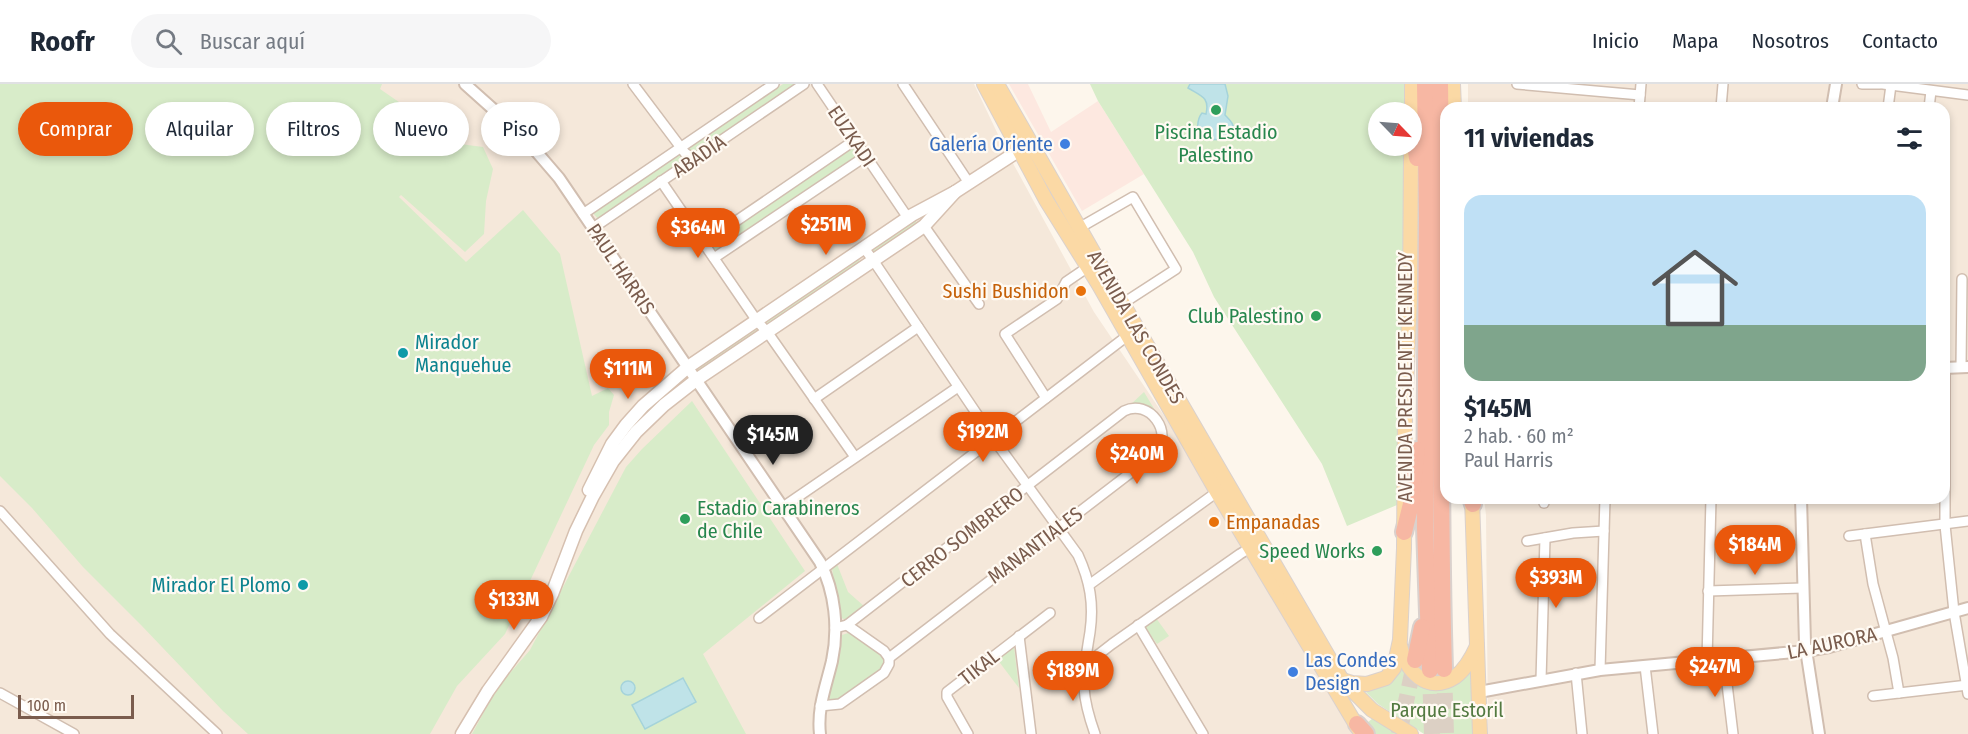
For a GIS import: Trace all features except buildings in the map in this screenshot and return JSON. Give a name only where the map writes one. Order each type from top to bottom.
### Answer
[{"type":"highway","name":"AVENIDA PRESIDENTE KENNEDY","points":[[1425,84],[1427,587],[1437,669],[1441,504]]},
{"type":"highway","name":"AVENIDA PRESIDENTE KENNEDY","points":[[1440,84],[1440,379]]},
{"type":"highway","points":[[1417,156],[1427,218]]},
{"type":"highway","points":[[1404,532],[1411,504],[1416,453],[1426,408]]},
{"type":"highway","points":[[1415,660],[1427,587]]},
{"type":"main road","name":"AVENIDA LAS CONDES","points":[[984,84],[1046,200],[1132,332],[1362,730]]},
{"type":"main road","name":"AVENIDA LAS CONDES","points":[[997,84],[1122,303],[1132,332],[1172,415],[1217,492],[1256,545],[1342,680],[1372,710],[1411,734]]},
{"type":"main road","points":[[1412,84],[1412,102]]},
{"type":"main road","points":[[1454,84],[1454,102]]},
{"type":"main road","points":[[462,734],[483,698],[541,617],[576,531],[589,490],[612,444],[643,406],[688,367],[910,217],[955,192],[1031,143]]},
{"type":"main road","points":[[1342,680],[1367,684],[1386,678],[1394,668],[1400,640],[1411,278],[1411,156]]},
{"type":"main road","points":[[576,531],[613,461],[636,432],[664,405],[696,380],[924,226],[955,192]]},
{"type":"main road","points":[[910,217],[919,218],[924,226]]},
{"type":"main road","points":[[1472,504],[1480,734]]},
{"type":"main road","points":[[1400,640],[1411,672],[1423,680],[1435,682],[1456,676],[1478,645]]},
{"type":"street","name":"PAUL HARRIS","points":[[465,84],[499,113],[533,147],[559,178],[824,568],[841,627],[820,706],[820,734]]},
{"type":"street","points":[[633,84],[687,155],[694,159]]},
{"type":"street","name":"ABADÍA","points":[[583,214],[774,84]]},
{"type":"street","name":"ABADÍA","points":[[593,228],[804,84]]},
{"type":"street","name":"EUZKADI","points":[[817,84],[910,217]]},
{"type":"street","points":[[903,84],[969,183]]},
{"type":"street","points":[[1517,84],[1640,95]]},
{"type":"street","points":[[1639,102],[1641,84]]},
{"type":"street","points":[[1722,102],[1723,84]]},
{"type":"street","points":[[1833,102],[1836,84]]},
{"type":"street","points":[[1862,84],[1884,84],[1968,95]]},
{"type":"street","points":[[1884,84],[1887,102]]},
{"type":"street","points":[[1930,102],[1931,91]]},
{"type":"street","points":[[704,243],[855,140]]},
{"type":"street","points":[[714,258],[866,156]]},
{"type":"street","points":[[661,181],[757,321],[768,333],[855,457]]},
{"type":"street","points":[[1079,228],[1133,196],[1176,269],[1122,303]]},
{"type":"street","points":[[924,226],[979,304]]},
{"type":"street","points":[[864,248],[993,438],[1078,555],[1088,576],[1090,619],[1084,689],[1095,734]]},
{"type":"street","points":[[1046,398],[1005,334],[1057,298],[1066,282],[1088,267]]},
{"type":"street","points":[[1964,284],[1964,367]]},
{"type":"street","points":[[814,399],[918,327]]},
{"type":"street","points":[[759,618],[1132,332]]},
{"type":"street","points":[[783,507],[958,387]]},
{"type":"street","name":"CERRO SOMBRERO","points":[[841,627],[1128,409],[1137,407],[1145,410],[1159,424]]},
{"type":"street","points":[[1159,424],[1172,415]]},
{"type":"street","name":"MANANTIALES","points":[[820,706],[840,704],[884,674],[889,658],[1158,452],[1164,435],[1159,424]]},
{"type":"street","points":[[1089,585],[1217,492]]},
{"type":"street","points":[[1600,670],[1605,504]]},
{"type":"street","points":[[1707,661],[1711,504]]},
{"type":"street","points":[[1801,504],[1806,651],[1819,734]]},
{"type":"street","points":[[1873,696],[1968,688],[1954,612],[1945,504]]},
{"type":"street","points":[[0,511],[110,634],[217,734]]},
{"type":"street","points":[[1849,536],[1968,521]]},
{"type":"street","points":[[1527,541],[1604,531]]},
{"type":"street","points":[[1865,534],[1873,584],[1884,632],[1893,658],[1899,693]]},
{"type":"street","points":[[1541,680],[1545,538]]},
{"type":"street","points":[[1085,665],[1138,625],[1256,545]]},
{"type":"street","points":[[1708,591],[1803,588]]},
{"type":"street","name":"LA AURORA","points":[[1479,692],[1576,673],[1806,651],[1829,647],[1968,609]]},
{"type":"street","name":"TIKAL","points":[[968,734],[947,694],[1050,613]]},
{"type":"street","points":[[1138,625],[1203,734]]},
{"type":"street","points":[[841,627],[884,651],[889,658]]},
{"type":"street","points":[[1019,636],[1031,734]]},
{"type":"street","points":[[1724,659],[1733,734]]},
{"type":"street","points":[[1645,666],[1653,734]]},
{"type":"street","points":[[1576,673],[1582,734]]},
{"type":"street","points":[[0,693],[74,734]]},
{"type":"shaded area","points":[[0,84],[974,84],[1003,145],[1094,312],[1167,420],[1354,734],[0,734]]},
{"type":"shaded area","points":[[1009,84],[1028,84],[1051,132],[1098,101],[1144,174],[1082,211]]},
{"type":"shaded area","points":[[1468,84],[1968,84],[1968,734],[1488,734],[1485,504],[1950,504],[1950,102],[1468,102]]},
{"type":"green space","points":[[0,84],[382,84],[380,89],[399,102],[373,102],[373,156],[469,156],[469,145],[481,147],[481,156],[487,156],[493,169],[486,201],[484,234],[465,252],[401,195],[399,197],[466,262],[523,210],[560,254],[592,396],[608,388],[614,395],[609,412],[609,425],[594,445],[505,634],[457,686],[430,734],[248,734],[83,567],[32,508],[0,476]]},
{"type":"green space","points":[[783,84],[798,84],[599,220],[593,213]]},
{"type":"green space","name":"Club Palestino","points":[[1090,84],[1410,84],[1409,102],[1368,102],[1368,156],[1408,156],[1407,263],[1397,505],[1347,526],[1322,464],[1214,297],[1193,252],[1098,101]]},
{"type":"green space","points":[[851,145],[859,158],[716,256],[707,243]]},
{"type":"green space","points":[[912,218],[919,224],[872,255],[868,249]]},
{"type":"green space","points":[[856,256],[861,263],[768,326],[763,320]]},
{"type":"green space","points":[[754,324],[760,332],[696,377],[691,369]]},
{"type":"green space","points":[[1144,392],[1156,412],[1141,405],[1129,406]]},
{"type":"green space","name":"Estadio Carabineros de Chile","points":[[692,401],[805,571],[703,654],[746,734],[472,734],[497,688],[530,650],[626,467]]},
{"type":"green space","points":[[837,564],[848,592],[865,607],[847,620],[841,618],[832,569]]},
{"type":"green space","points":[[1156,618],[1169,636],[1157,644],[1144,626]]},
{"type":"green space","points":[[848,633],[882,653],[887,662],[883,671],[834,704],[828,701],[840,654],[842,635]]},
{"type":"green space","points":[[1014,647],[1019,688],[997,659]]},
{"type":"green space","name":"Parque Estoril","points":[[1472,667],[1474,734],[1424,734],[1378,704],[1363,689],[1385,684],[1402,669],[1408,679],[1418,684]]},
{"type":"green space","points":[[1373,718],[1398,734],[1375,734],[1367,723]]},
{"type":"water","name":"Piscina Estadio Palestino","points":[[1190,84],[1225,84],[1228,96],[1225,115],[1232,123],[1234,134],[1223,139],[1201,139],[1198,122],[1202,113],[1206,114],[1207,104],[1200,95],[1188,88]]},
{"type":"water","points":[[683,678],[696,702],[645,729],[632,705]]},
{"type":"water","points":[[628,681],[633,683],[635,688],[633,693],[628,695],[623,693],[621,688],[623,683]]},
{"type":"tunnel","points":[[1399,734],[1415,660]]},
{"type":"tunnel","points":[[1444,669],[1446,734]]},
{"type":"tunnel","points":[[1430,670],[1432,734]]},
{"type":"place","name":"Piscina Estadio Palestino","points":[[1216,110]]},
{"type":"place","name":"Galería Oriente","points":[[1065,144]]},
{"type":"place","name":"Sushi Bushidon","points":[[1081,291]]},
{"type":"place","name":"Club Palestino","points":[[1316,316]]},
{"type":"place","name":"Mirador Manquehue","points":[[403,353]]},
{"type":"place","name":"Estadio Carabineros de Chile","points":[[685,519]]},
{"type":"place","name":"Empanadas","points":[[1214,522]]},
{"type":"place","name":"Speed Works","points":[[1377,551]]},
{"type":"place","name":"Mirador El Plomo","points":[[303,585]]},
{"type":"place","name":"Las Condes Design","points":[[1293,672]]}]
